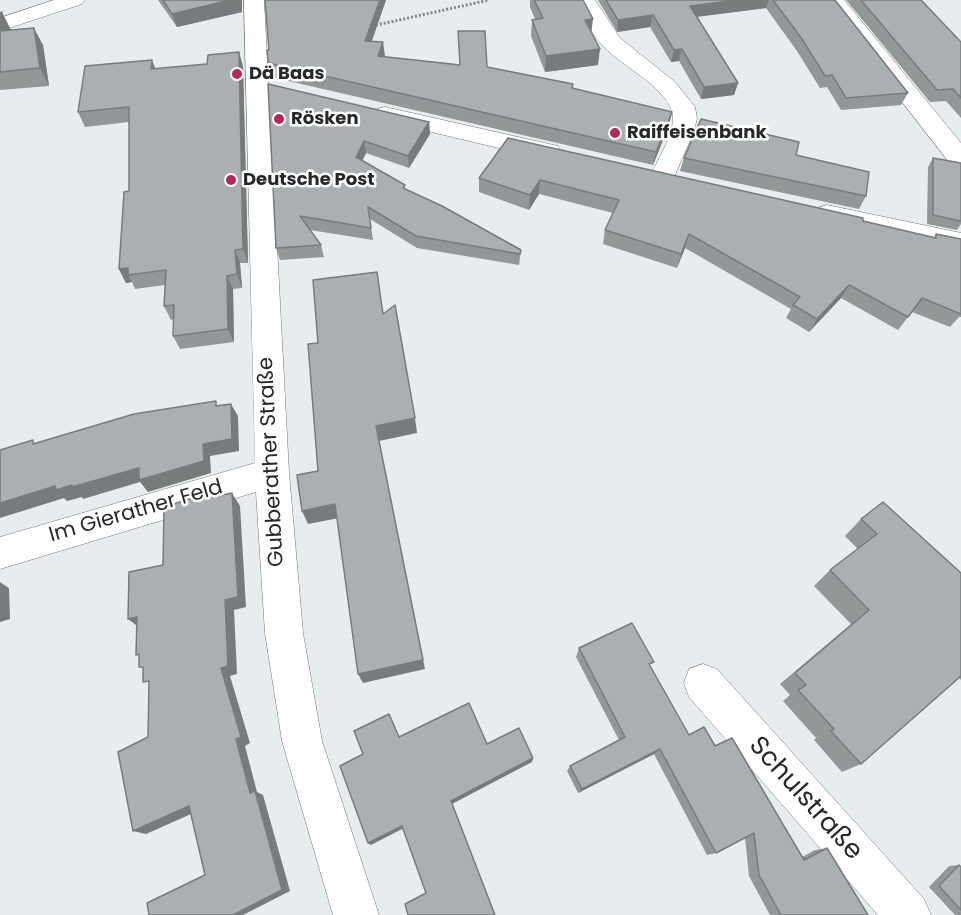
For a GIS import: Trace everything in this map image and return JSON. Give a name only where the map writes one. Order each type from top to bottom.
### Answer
[{"type":"street","name":"Gubberather Straße","points":[[254,0],[270,87],[259,172],[277,568],[293,701],[302,741],[356,915]]},
{"type":"street","points":[[585,0],[601,29],[613,44],[664,84],[683,109],[685,123],[662,178]]},
{"type":"street","points":[[833,0],[961,160]]},
{"type":"street","points":[[0,25],[62,1]]},
{"type":"street","points":[[362,109],[570,157]]},
{"type":"street","points":[[800,208],[961,243]]},
{"type":"street","name":"Im Gierather Feld","points":[[0,553],[272,473]]},
{"type":"street","name":"Schulstraße","points":[[703,683],[908,915]]},
{"type":"path","points":[[369,27],[489,0]]},
{"type":"building","points":[[163,0],[230,0],[172,14]]},
{"type":"building","points":[[265,0],[380,0],[365,41],[383,42],[378,56],[460,65],[458,31],[485,31],[487,67],[573,84],[572,88],[672,112],[656,152],[268,63]]},
{"type":"building","points":[[534,0],[583,0],[593,19],[585,20],[600,49],[546,56],[532,20],[543,18]]},
{"type":"building","points":[[606,0],[737,0],[690,6],[738,83],[704,87],[682,49],[674,50],[653,15],[618,20]]},
{"type":"building","points":[[773,0],[835,0],[908,93],[846,98],[832,75],[825,76],[802,39]]},
{"type":"building","points":[[861,0],[921,0],[961,42],[961,98],[953,89],[937,90]]},
{"type":"building","points":[[34,28],[40,68],[0,72],[0,31]]},
{"type":"building","points":[[239,52],[243,249],[235,250],[237,274],[227,276],[228,329],[173,336],[174,305],[164,306],[166,270],[128,275],[128,268],[119,269],[124,192],[129,191],[129,107],[78,112],[85,66],[152,60],[151,69],[207,64],[208,55]]},
{"type":"building","points":[[268,84],[429,122],[408,156],[364,141],[356,157],[405,185],[403,188],[442,206],[521,250],[520,254],[416,236],[368,207],[371,228],[300,216],[321,245],[276,248]]},
{"type":"building","points":[[701,119],[799,142],[796,155],[869,172],[866,196],[684,158]]},
{"type":"building","points":[[508,138],[863,218],[863,221],[936,238],[936,234],[961,239],[961,314],[922,298],[908,317],[849,285],[817,319],[793,305],[800,297],[689,234],[681,254],[605,230],[619,200],[540,180],[530,195],[479,178]]},
{"type":"building","points":[[933,158],[961,163],[961,221],[933,215]]},
{"type":"building","points":[[377,272],[383,314],[395,305],[415,418],[376,426],[423,660],[358,674],[335,504],[302,511],[297,475],[318,471],[308,344],[318,343],[313,280]]},
{"type":"building","points":[[216,401],[216,406],[231,404],[232,439],[203,444],[204,461],[139,480],[139,468],[72,487],[72,485],[56,490],[55,486],[0,503],[0,450],[33,440],[33,444],[134,414]]},
{"type":"building","points":[[232,493],[238,597],[225,600],[228,666],[221,668],[241,737],[236,739],[250,793],[255,791],[282,890],[233,915],[149,915],[147,903],[205,875],[189,806],[133,831],[118,752],[148,737],[149,681],[143,682],[143,667],[139,667],[139,654],[136,655],[137,617],[128,619],[129,572],[163,565],[164,507],[205,494],[206,498]]},
{"type":"building","points":[[883,502],[961,573],[961,676],[861,764],[831,731],[834,729],[798,690],[806,685],[795,673],[869,610],[830,570],[877,534],[861,519]]},
{"type":"building","points":[[632,623],[654,662],[649,664],[689,735],[704,727],[715,746],[732,738],[804,860],[827,848],[868,915],[781,915],[759,875],[754,833],[716,853],[660,749],[582,789],[570,766],[625,737],[579,648]]},
{"type":"building","points":[[469,703],[487,744],[519,728],[533,758],[451,801],[495,915],[408,915],[405,904],[426,893],[402,826],[368,843],[340,766],[363,754],[354,731],[389,714],[399,737]]},
{"type":"building","points":[[959,865],[961,867],[961,910],[939,886]]},
{"type":"place","name":"Dä Baas","points":[[237,74]]},
{"type":"place","name":"Rösken","points":[[279,119]]},
{"type":"place","name":"Raiffeisenbank","points":[[615,133]]},
{"type":"place","name":"Deutsche Post","points":[[231,180]]}]
